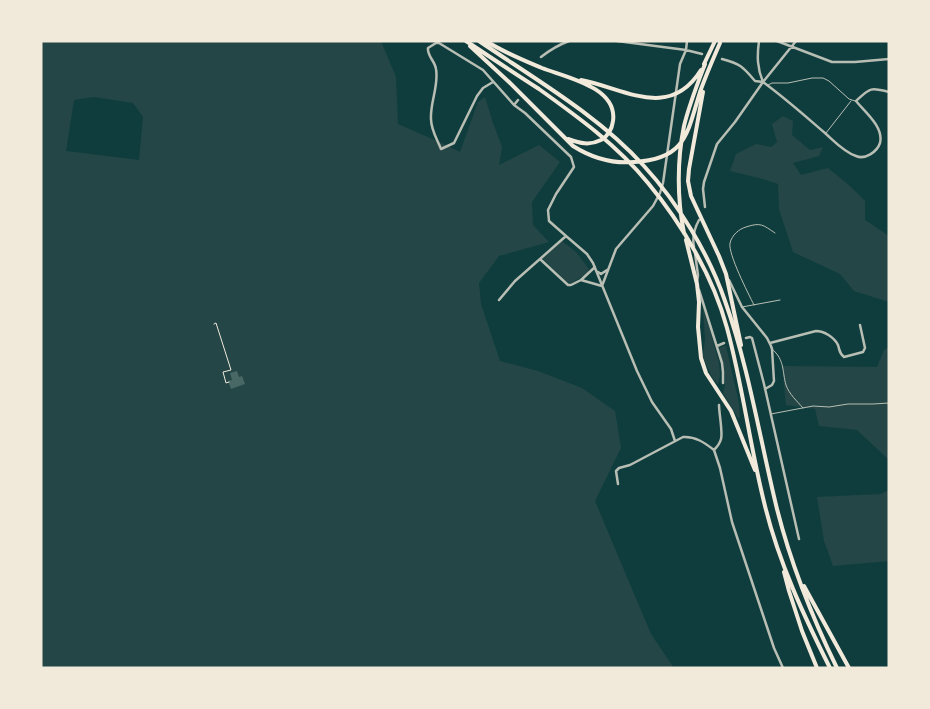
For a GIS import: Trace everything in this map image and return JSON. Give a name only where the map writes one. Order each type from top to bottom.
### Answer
[{"type":"highway","points":[[465,41],[576,115],[617,150],[648,182],[674,218],[703,266],[727,327],[766,507],[789,591],[817,668]]},
{"type":"highway","points":[[465,41],[510,82],[573,146],[586,154],[602,160],[620,163],[664,157],[676,148],[686,136],[718,42]]},
{"type":"highway","points":[[479,41],[589,115],[624,146],[662,187],[700,246],[714,272],[734,327],[777,510],[794,567],[825,642],[838,668]]},
{"type":"highway","points":[[488,42],[543,68],[632,95],[653,99],[672,95],[684,89],[694,80],[718,42]]},
{"type":"highway","points":[[704,64],[684,127],[680,159],[680,196],[684,230],[697,284],[701,358],[706,373],[731,411],[759,480]]},
{"type":"highway","points":[[706,74],[689,169],[689,189],[727,275],[751,396]]},
{"type":"highway","points":[[566,139],[583,144],[595,142],[608,135],[613,123],[613,113],[606,98],[576,79]]},
{"type":"highway","points":[[781,560],[830,668]]},
{"type":"highway","points":[[794,567],[849,668]]},
{"type":"street","points":[[542,57],[551,49],[569,41]]},
{"type":"street","points":[[617,41],[686,50],[702,54]]},
{"type":"street","points":[[602,286],[616,249],[653,206],[660,193],[680,64],[686,50],[687,41]]},
{"type":"street","points":[[759,41],[757,50],[758,64],[764,82],[851,154],[862,158],[868,156],[878,147],[880,140],[877,126],[856,101],[870,89],[889,92]]},
{"type":"street","points":[[777,41],[832,62],[855,62],[889,58]]},
{"type":"street","points":[[705,206],[704,182],[714,149],[796,41]]},
{"type":"street","points":[[493,82],[483,88],[477,96],[454,143],[441,149],[431,121],[431,109],[437,78],[435,64],[428,52],[428,48],[436,43],[439,43],[482,70],[493,82],[514,105],[525,113],[571,157],[574,167],[548,210],[549,222],[587,254],[600,274],[608,270]]},
{"type":"street","points":[[722,59],[736,62],[755,81],[764,82]]},
{"type":"street","points":[[514,105],[518,100]]},
{"type":"street","points":[[699,220],[695,228],[693,242],[698,275],[697,284],[723,368],[723,383]]},
{"type":"street","points":[[499,300],[514,281],[566,236]]},
{"type":"street","points":[[540,258],[568,285],[581,280],[596,269]]},
{"type":"street","points":[[596,269],[646,392],[671,429],[676,441]]},
{"type":"street","points":[[727,275],[742,307],[770,343],[774,381],[772,385],[765,389]]},
{"type":"street","points":[[581,280],[602,286]]},
{"type":"street","points":[[770,343],[820,331],[835,341],[840,354],[844,356],[865,350],[860,325]]},
{"type":"street","points":[[746,338],[752,338],[799,538]]},
{"type":"street","points":[[717,346],[724,343]]},
{"type":"street","points":[[714,450],[721,441],[722,434],[719,405]]},
{"type":"street","points":[[618,484],[617,469],[630,465],[683,437],[696,438],[714,450],[732,522],[774,648],[783,668]]},
{"type":"lane","points":[[768,85],[823,78],[851,100],[856,101]]},
{"type":"lane","points":[[825,133],[851,100]]},
{"type":"lane","points":[[754,305],[738,272],[730,249],[731,241],[738,231],[756,224],[763,225],[775,233]]},
{"type":"lane","points":[[742,307],[780,300]]},
{"type":"lane","points":[[772,349],[781,360],[787,388],[804,408]]},
{"type":"lane","points":[[771,414],[813,406],[829,407],[848,404],[889,403]]},
{"type":"path","points":[[214,324],[216,323],[231,370],[223,372],[226,383],[229,382]]},
{"type":"shaded area","points":[[41,41],[381,41],[396,77],[398,124],[460,152],[478,102],[485,97],[502,147],[499,165],[539,145],[560,162],[532,202],[533,225],[549,242],[499,256],[479,283],[481,304],[500,361],[538,371],[582,388],[615,411],[621,448],[595,501],[651,634],[674,668],[41,668]],"holes":[[[94,97],[133,103],[143,117],[139,160],[66,151],[74,100]]]},
{"type":"shaded area","points":[[783,116],[793,121],[792,135],[810,150],[823,147],[819,156],[793,163],[801,175],[828,168],[865,201],[865,220],[889,236],[889,302],[854,291],[840,274],[793,252],[779,209],[778,184],[730,171],[736,154],[756,144],[771,147],[777,142],[772,124]]},
{"type":"shaded area","points":[[562,241],[576,252],[589,269],[588,273],[571,283],[567,282],[542,258]]},
{"type":"shaded area","points":[[704,308],[719,363],[720,375],[718,385],[712,377],[703,355],[705,339]]},
{"type":"shaded area","points":[[726,346],[739,403],[739,418],[723,393],[725,376],[719,348]]},
{"type":"shaded area","points":[[889,347],[889,460],[857,430],[819,426],[815,409],[786,405],[782,366],[877,367],[884,350]]},
{"type":"shaded area","points":[[889,490],[889,561],[833,566],[824,541],[817,497],[881,494]]},
{"type":"building","points":[[237,371],[239,377],[242,376],[245,384],[231,389],[228,381],[232,380],[230,373]]}]
